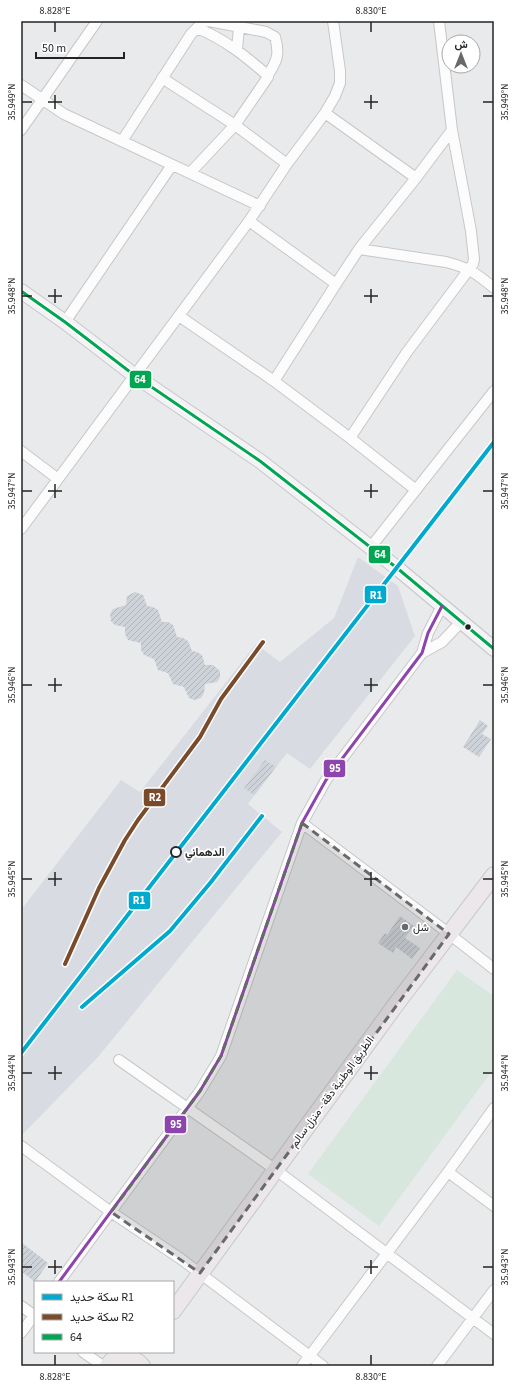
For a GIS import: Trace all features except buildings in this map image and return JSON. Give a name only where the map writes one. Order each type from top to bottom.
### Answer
[{"type":"main road","points":[[21,291],[65,322],[134,375],[260,461],[494,648]]},
{"type":"main road","name":"الطريق الوطنية دقة - منزل سالم","points":[[174,1310],[390,1014],[494,875]]},
{"type":"main road","points":[[108,1366],[114,1359],[120,1357],[141,1360]]},
{"type":"street","points":[[21,130],[97,21]]},
{"type":"street","points":[[122,141],[191,34],[201,23],[209,21],[266,32],[275,36],[277,43],[276,62],[267,79],[235,125],[190,173]]},
{"type":"street","points":[[21,529],[260,206],[287,164],[325,113],[335,96],[340,83],[340,71],[333,21]]},
{"type":"street","points":[[350,438],[407,352],[473,264],[473,252],[452,130],[439,21]]},
{"type":"street","points":[[237,50],[239,27]]},
{"type":"street","points":[[197,28],[237,50],[268,75]]},
{"type":"street","points":[[162,78],[235,125],[287,164]]},
{"type":"street","points":[[21,85],[64,114],[260,206]]},
{"type":"street","points":[[325,113],[416,178]]},
{"type":"street","points":[[274,381],[359,249],[452,130]]},
{"type":"street","points":[[65,322],[172,165]]},
{"type":"street","points":[[249,221],[336,284]]},
{"type":"street","points":[[359,249],[446,262],[470,269],[494,288]]},
{"type":"street","points":[[179,316],[274,381],[416,490]]},
{"type":"street","points":[[370,548],[494,391]]},
{"type":"street","points":[[21,451],[58,479]]},
{"type":"street","points":[[60,1281],[200,1091],[221,1056],[302,823],[326,780],[422,653],[428,633],[442,606]]},
{"type":"street","points":[[422,653],[442,642],[461,622]]},
{"type":"street","points":[[302,823],[494,969]]},
{"type":"street","points":[[119,1060],[276,1170],[494,1334]]},
{"type":"street","points":[[302,1366],[448,1172],[494,1108]]},
{"type":"street","points":[[21,1146],[111,1212],[159,1243],[323,1366]]},
{"type":"street","points":[[448,1172],[494,1206]]},
{"type":"street","points":[[437,1366],[494,1290]]},
{"type":"street","points":[[21,1306],[34,1314]]},
{"type":"street","points":[[21,1333],[34,1316]]},
{"type":"street","points":[[85,1353],[103,1366]]},
{"type":"highlighted area","points":[[302,823],[449,934],[200,1273],[111,1212],[200,1091],[221,1056]]},
{"type":"shaded area","points":[[358,557],[398,586],[415,636],[310,769],[287,753],[248,804],[282,832],[98,1057],[21,1136],[21,910],[121,780],[140,792],[256,644],[280,662],[334,618]]},
{"type":"shaded area","points":[[457,970],[494,996],[494,1068],[379,1226],[308,1174]]},
{"type":"rail line","name":"R1","points":[[21,1053],[494,442]]},
{"type":"rail line","name":"R2","points":[[65,964],[99,888],[125,840],[138,820],[200,737],[221,699],[263,642]]},
{"type":"rail line","name":"R1","points":[[82,1007],[170,931],[211,882],[262,816]]},
{"type":"transit line","name":"64","points":[[21,291],[65,322],[134,375],[260,461],[397,568],[494,649]]},
{"type":"transit line","name":"95","points":[[60,1281],[200,1091],[221,1056],[302,823],[326,780],[422,653],[428,633],[442,606]]},
{"type":"place","name":"الدهماني","points":[[176,852]]},
{"type":"place","name":"شل","points":[[405,927]]}]
